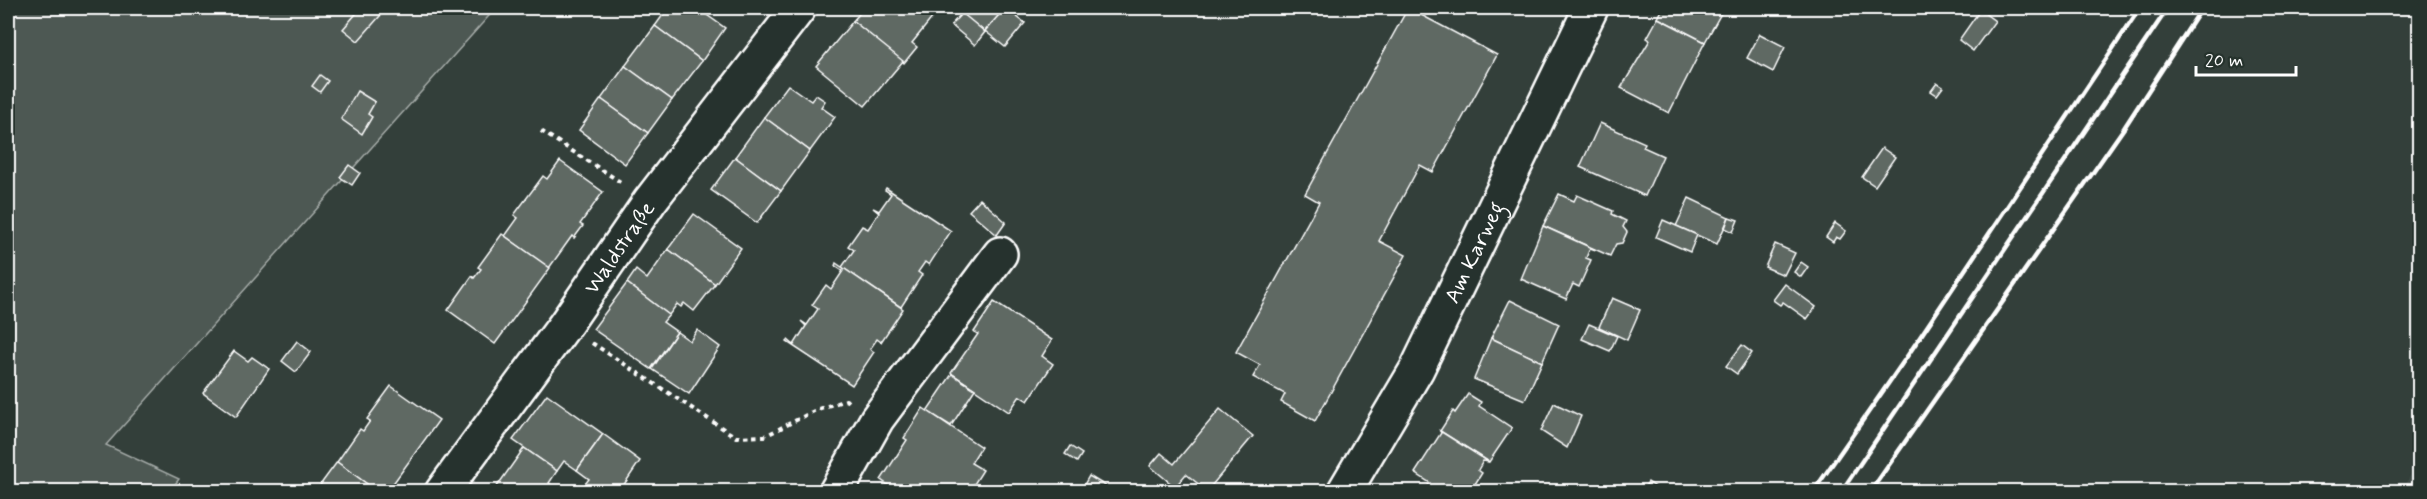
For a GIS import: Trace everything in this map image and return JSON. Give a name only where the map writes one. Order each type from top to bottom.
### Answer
[{"type":"street","name":"Waldstraße","points":[[442,492],[565,326],[650,201],[799,8]]},
{"type":"street","name":"Am Karweg","points":[[1344,492],[1417,369],[1591,8]]},
{"type":"street","points":[[836,492],[877,419],[1000,254]]},
{"type":"path","points":[[541,131],[650,201]]},
{"type":"path","points":[[565,326],[736,437],[765,436],[818,409],[846,400],[877,419]]},
{"type":"path","points":[[98,492],[108,487],[130,492]]},
{"type":"shaded area","points":[[8,8],[496,8],[106,445],[179,479],[170,491],[8,491]]},
{"type":"shaded area","points":[[2419,462],[2419,491],[2401,491]]},
{"type":"building","points":[[361,8],[387,8],[358,41],[343,29]]},
{"type":"building","points":[[668,8],[697,8],[725,28],[702,61],[655,26]]},
{"type":"building","points":[[864,8],[931,8],[937,12],[912,43],[917,47],[904,63],[853,21]]},
{"type":"building","points":[[964,8],[1005,8],[985,32],[960,12]]},
{"type":"building","points":[[1005,8],[1025,23],[1005,47],[985,31]]},
{"type":"building","points":[[1408,8],[1497,55],[1433,172],[1420,165],[1379,241],[1406,255],[1315,421],[1281,402],[1285,394],[1253,377],[1260,365],[1236,352],[1319,202],[1305,194]]},
{"type":"building","points":[[1663,8],[1724,8],[1705,42],[1658,18]]},
{"type":"building","points":[[1980,10],[1995,21],[1973,51],[1959,40]]},
{"type":"building","points":[[962,13],[985,32],[975,45],[951,25]]},
{"type":"building","points":[[1658,18],[1705,42],[1669,113],[1621,88],[1650,40],[1647,38]]},
{"type":"building","points":[[853,21],[903,61],[865,106],[816,66]]},
{"type":"building","points":[[655,26],[702,61],[672,100],[625,66]]},
{"type":"building","points":[[1760,34],[1785,47],[1773,72],[1747,58]]},
{"type":"building","points":[[625,66],[672,100],[648,133],[601,99]]},
{"type":"building","points":[[320,75],[328,81],[320,92],[312,86]]},
{"type":"building","points":[[1937,83],[1943,87],[1937,95],[1931,91]]},
{"type":"building","points":[[788,85],[811,101],[816,95],[825,101],[821,107],[835,117],[810,151],[764,117]]},
{"type":"building","points":[[357,91],[375,102],[368,114],[372,117],[362,134],[341,119]]},
{"type":"building","points":[[601,99],[648,133],[625,164],[579,130]]},
{"type":"building","points":[[764,117],[810,151],[781,191],[735,157]]},
{"type":"building","points":[[1600,123],[1645,143],[1643,147],[1663,156],[1645,196],[1580,167]]},
{"type":"building","points":[[1882,148],[1895,157],[1875,186],[1862,177]]},
{"type":"building","points":[[735,157],[781,191],[757,223],[711,190]]},
{"type":"building","points":[[560,161],[603,192],[580,224],[583,226],[574,238],[572,236],[549,268],[505,236],[518,218],[514,215],[543,176],[547,179]]},
{"type":"building","points":[[349,165],[360,173],[352,185],[340,177]]},
{"type":"building","points":[[886,188],[951,231],[929,265],[925,262],[918,272],[922,275],[901,307],[842,267],[854,250],[848,246],[862,226],[868,229],[879,213],[873,208],[879,211],[891,194],[885,190]]},
{"type":"building","points":[[1559,194],[1574,201],[1577,195],[1613,211],[1612,214],[1626,221],[1623,227],[1627,232],[1622,243],[1616,244],[1610,256],[1543,226]]},
{"type":"building","points":[[1689,198],[1729,217],[1717,244],[1676,226]]},
{"type":"building","points":[[980,199],[1006,222],[997,235],[969,211]]},
{"type":"building","points":[[694,214],[741,248],[715,284],[668,249]]},
{"type":"building","points":[[1729,217],[1738,220],[1733,232],[1725,228]]},
{"type":"building","points":[[1663,220],[1697,235],[1690,252],[1656,237]]},
{"type":"building","points":[[1835,223],[1846,231],[1840,239],[1836,237],[1833,242],[1826,237]]},
{"type":"building","points":[[1543,226],[1596,250],[1590,248],[1586,258],[1591,260],[1579,287],[1573,284],[1566,299],[1521,279]]},
{"type":"building","points":[[502,234],[550,268],[495,344],[448,310],[472,276],[474,278],[481,269],[478,267]]},
{"type":"building","points":[[1775,244],[1795,253],[1784,275],[1765,267]]},
{"type":"building","points":[[668,249],[715,284],[694,311],[684,303],[681,307],[677,304],[669,315],[627,283],[636,270],[647,279]]},
{"type":"building","points":[[1801,262],[1808,267],[1801,277],[1794,272]]},
{"type":"building","points":[[836,263],[903,309],[881,342],[877,339],[870,349],[874,352],[852,385],[787,342],[788,340],[794,345],[806,326],[801,321],[807,325],[818,309],[812,305],[826,285],[831,289],[843,271],[835,266]]},
{"type":"building","points":[[627,283],[669,315],[663,322],[677,332],[651,369],[593,329]]},
{"type":"building","points":[[1785,284],[1816,307],[1807,319],[1783,302],[1780,305],[1773,300]]},
{"type":"building","points":[[1612,298],[1640,310],[1627,340],[1599,327]]},
{"type":"building","points":[[1510,300],[1559,324],[1542,362],[1491,338]]},
{"type":"building","points":[[994,302],[1052,340],[1042,356],[1053,364],[1028,401],[1020,396],[1009,412],[951,373],[978,334],[974,332]]},
{"type":"building","points":[[1589,324],[1617,336],[1610,351],[1582,339]]},
{"type":"building","points":[[697,330],[720,347],[689,394],[652,369],[677,332],[690,341]]},
{"type":"building","points":[[1491,338],[1542,362],[1525,400],[1474,379]]},
{"type":"building","points":[[297,341],[311,352],[296,372],[282,361]]},
{"type":"building","points":[[1742,345],[1752,353],[1737,374],[1726,366]]},
{"type":"building","points":[[234,351],[248,361],[252,357],[269,369],[236,417],[203,393]]},
{"type":"building","points":[[952,374],[975,389],[951,426],[927,411]]},
{"type":"building","points":[[391,386],[439,420],[387,492],[378,492],[337,462],[360,429],[363,431],[370,421],[367,419]]},
{"type":"building","points":[[547,394],[603,434],[577,470],[564,461],[557,471],[513,440]]},
{"type":"building","points":[[1468,394],[1481,402],[1479,406],[1512,428],[1489,462],[1440,431]]},
{"type":"building","points":[[1554,403],[1581,416],[1567,448],[1541,431]]},
{"type":"building","points":[[923,408],[981,447],[971,463],[983,470],[969,492],[898,492],[881,480],[907,440],[904,438]]},
{"type":"building","points":[[1220,409],[1253,436],[1207,491],[1186,474],[1175,487],[1150,466],[1161,453],[1174,464]]},
{"type":"building","points":[[1440,431],[1489,462],[1483,461],[1478,470],[1482,473],[1470,492],[1429,492],[1425,489],[1430,483],[1415,473],[1441,433]]},
{"type":"building","points":[[603,434],[640,461],[619,492],[587,492],[582,488],[589,479],[577,470]]},
{"type":"building","points":[[1070,446],[1082,454],[1077,462],[1065,454]]},
{"type":"building","points":[[524,448],[557,471],[549,483],[560,492],[493,492]]},
{"type":"building","points":[[337,462],[378,492],[315,492]]},
{"type":"building","points":[[1089,476],[1114,491],[1080,492]]},
{"type":"building","points":[[1648,482],[1657,488],[1655,492],[1641,492]]},
{"type":"railway","points":[[1813,492],[1908,355],[2140,8]]},
{"type":"railway","points":[[1841,492],[2168,8]]},
{"type":"railway","points":[[1870,492],[2124,128],[2202,8]]}]
